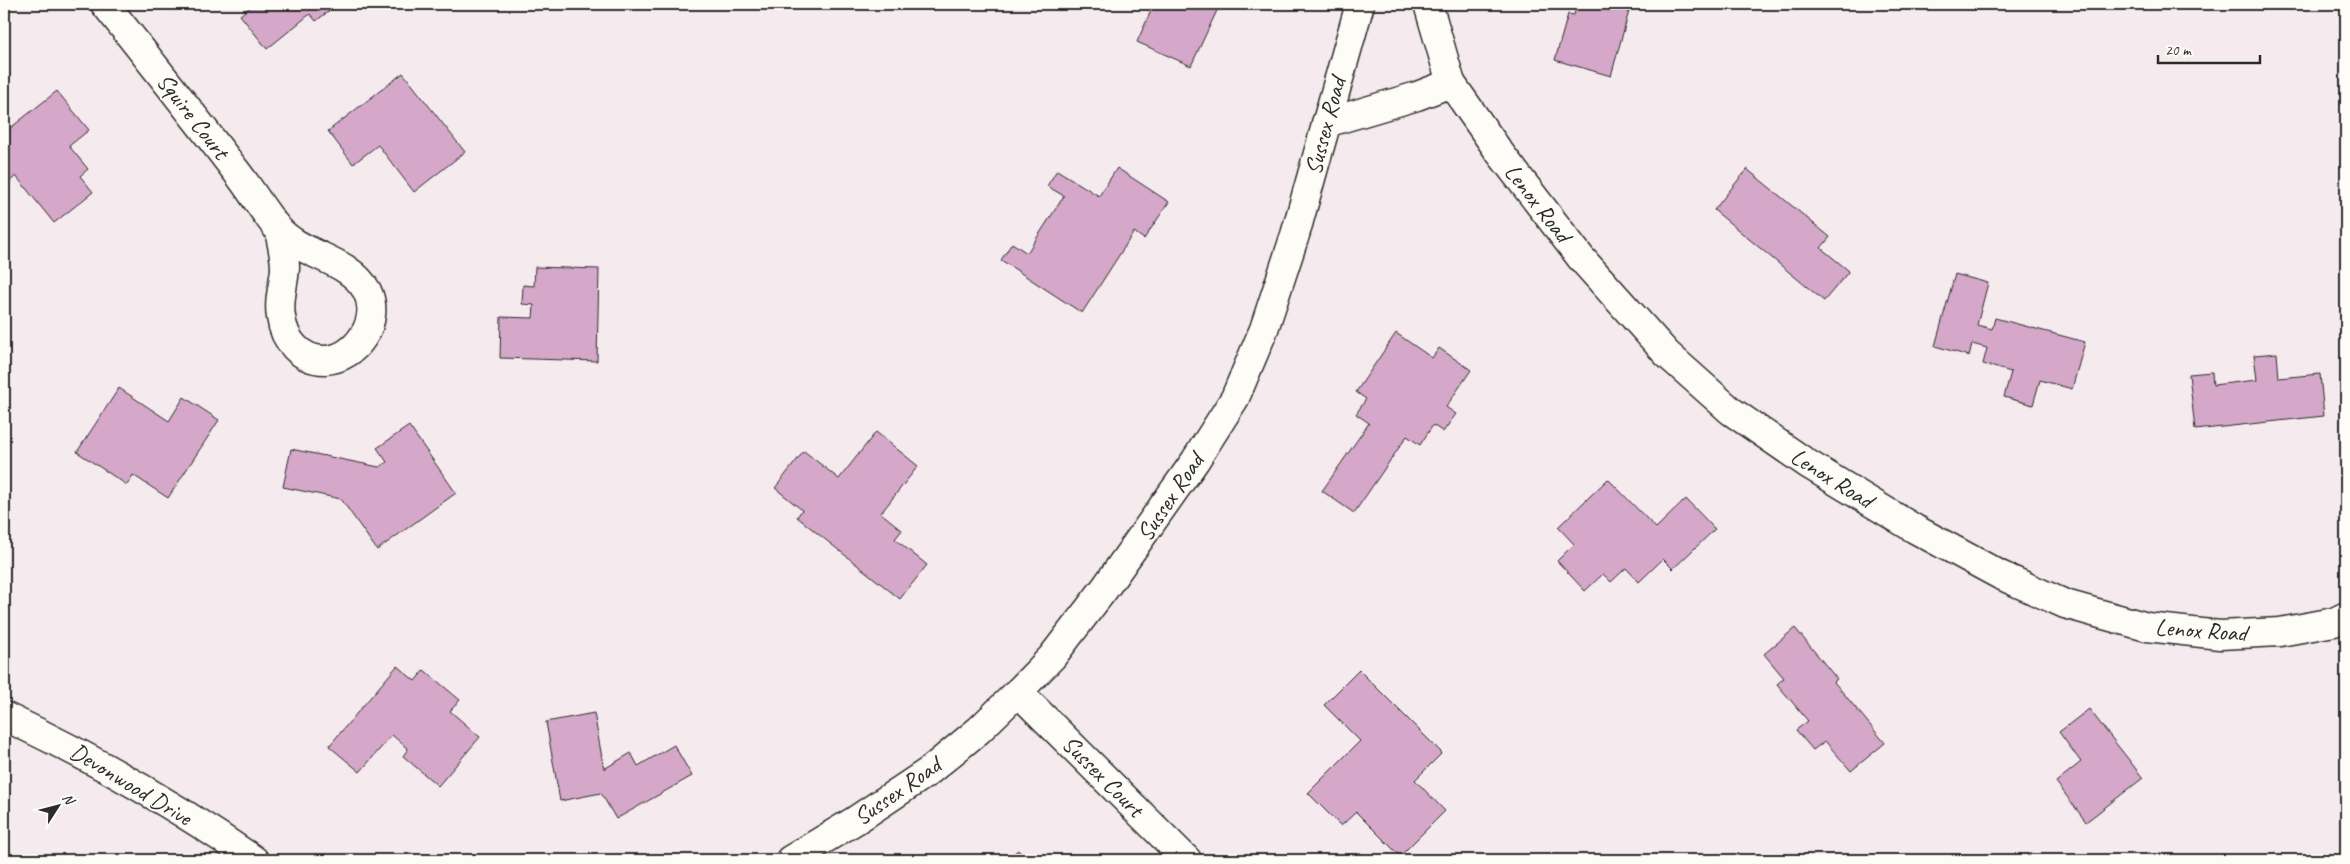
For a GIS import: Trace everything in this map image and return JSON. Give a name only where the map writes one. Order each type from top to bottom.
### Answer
[{"type":"street","name":"Squire Court","points":[[105,4],[236,171],[279,230],[296,245],[352,274],[368,293],[371,310],[369,327],[360,342],[348,353],[332,360],[315,360],[298,351],[288,339],[281,317],[285,267],[279,230]]},
{"type":"street","name":"Sussex Road","points":[[790,860],[856,820],[928,772],[979,730],[1052,657],[1147,531],[1235,398],[1264,329],[1295,235],[1360,4]]},
{"type":"street","name":"Lenox Road","points":[[1428,4],[1451,83],[1500,154],[1581,258],[1667,354],[1731,411],[1808,464],[1915,529],[2000,575],[2065,604],[2147,628],[2220,636],[2280,632],[2334,622],[2346,616]]},
{"type":"street","points":[[1326,123],[1451,83]]},
{"type":"street","name":"Sussex Court","points":[[1018,692],[1187,860]]},
{"type":"street","name":"Devonwood Drive","points":[[4,716],[79,753],[254,860]]},
{"type":"building","points":[[254,4],[338,4],[316,21],[310,14],[267,49],[240,15]]},
{"type":"building","points":[[1154,4],[1220,4],[1191,66],[1137,42]]},
{"type":"building","points":[[1577,4],[1631,4],[1611,76],[1555,60],[1568,14],[1574,15]]},
{"type":"building","points":[[403,73],[465,152],[414,192],[378,145],[353,164],[328,131]]},
{"type":"building","points":[[57,91],[89,130],[69,146],[88,169],[80,176],[93,192],[54,223],[16,176],[10,181],[4,174],[4,133]]},
{"type":"building","points":[[1117,168],[1169,202],[1144,239],[1134,232],[1082,313],[1001,260],[1012,243],[1027,253],[1064,196],[1047,186],[1057,170],[1099,196]]},
{"type":"building","points":[[1747,169],[1830,237],[1821,248],[1849,271],[1824,301],[1714,210]]},
{"type":"building","points":[[535,267],[599,269],[597,361],[500,358],[501,317],[533,318],[534,305],[522,304],[523,285],[534,286]]},
{"type":"building","points":[[1955,274],[1988,283],[1977,325],[1992,329],[1995,318],[2085,342],[2072,389],[2040,380],[2033,405],[2004,397],[2011,372],[1983,364],[1987,348],[1972,344],[1969,356],[1935,346]]},
{"type":"building","points":[[1396,333],[1432,358],[1439,348],[1471,370],[1446,407],[1456,414],[1443,432],[1433,425],[1420,445],[1407,436],[1354,513],[1322,491],[1369,423],[1356,414],[1366,399],[1356,392]]},
{"type":"building","points":[[2277,353],[2279,378],[2320,374],[2324,416],[2195,430],[2189,374],[2212,372],[2213,385],[2257,380],[2254,355]]},
{"type":"building","points":[[119,388],[169,421],[184,397],[219,420],[168,498],[133,475],[127,485],[77,452]]},
{"type":"building","points":[[409,426],[456,493],[377,550],[341,499],[283,487],[291,449],[379,467],[387,462],[377,448]]},
{"type":"building","points":[[876,432],[918,466],[881,513],[902,530],[895,539],[927,565],[900,599],[797,517],[802,510],[775,488],[804,451],[839,479]]},
{"type":"building","points":[[1608,479],[1656,528],[1686,499],[1715,529],[1673,569],[1663,559],[1639,582],[1626,568],[1611,582],[1603,574],[1585,591],[1557,561],[1574,544],[1558,527]]},
{"type":"building","points":[[1795,628],[1837,679],[1834,682],[1885,743],[1851,771],[1825,741],[1813,750],[1796,730],[1808,721],[1777,684],[1784,678],[1764,654]]},
{"type":"building","points":[[397,666],[415,681],[424,670],[460,700],[450,711],[480,737],[438,786],[403,756],[408,749],[392,735],[360,772],[329,746]]},
{"type":"building","points":[[1359,670],[1442,753],[1415,780],[1445,811],[1400,856],[1356,812],[1341,826],[1308,793],[1360,741],[1324,705]]},
{"type":"building","points":[[2089,709],[2143,778],[2086,822],[2056,782],[2081,762],[2059,732]]},
{"type":"building","points":[[594,713],[604,769],[631,753],[638,766],[674,745],[692,776],[616,819],[601,793],[560,801],[546,722]]},
{"type":"building","points":[[1018,850],[1027,860],[1005,860]]}]
